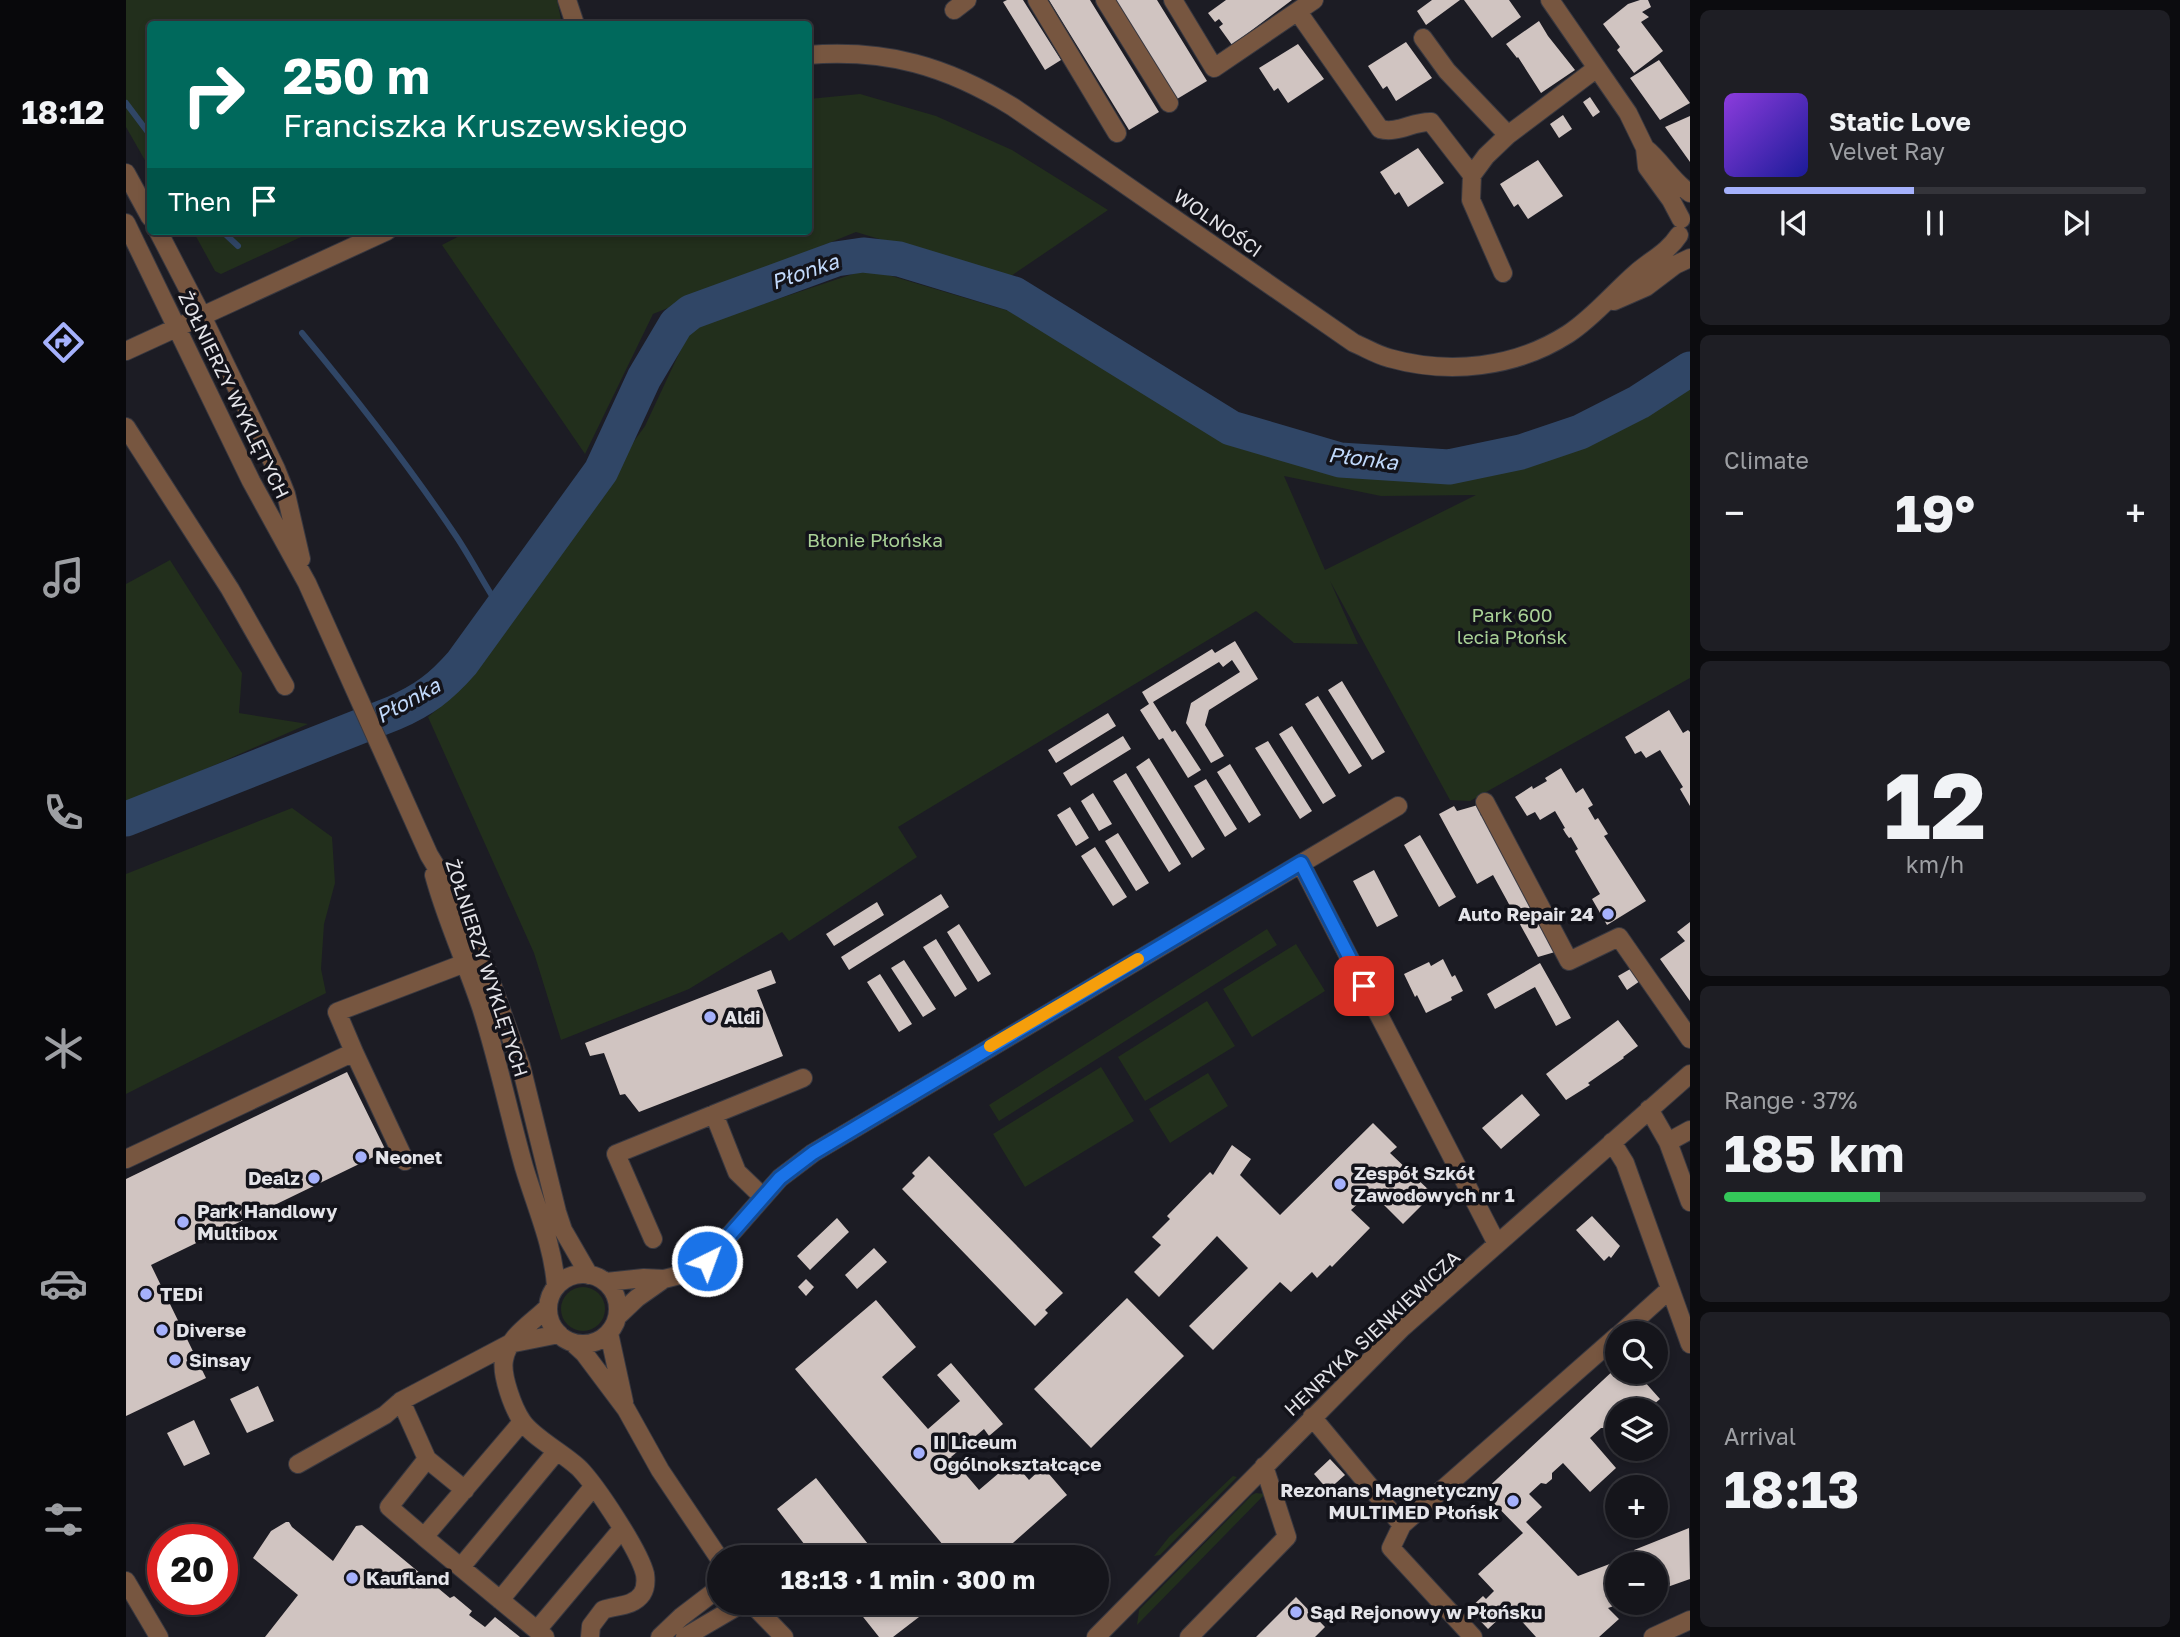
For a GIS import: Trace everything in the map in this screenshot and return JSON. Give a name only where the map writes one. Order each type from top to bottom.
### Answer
[{"type":"street","points":[[567,0],[574,21]]},
{"type":"street","points":[[1037,0],[1117,133]]},
{"type":"street","points":[[1105,0],[1169,103]]},
{"type":"street","points":[[1173,0],[1214,68],[1314,0]]},
{"type":"street","points":[[1550,0],[1628,113],[1645,148],[1647,167],[1684,220],[1681,241],[1690,256]]},
{"type":"street","points":[[1298,12],[1380,129],[1390,132],[1431,122],[1472,175]]},
{"type":"street","points":[[1423,38],[1447,71],[1508,135]]},
{"type":"street","name":"WOLNOŚCI","points":[[812,55],[879,55],[938,69],[964,79],[1013,107],[1354,343],[1387,358],[1426,366],[1458,368],[1492,364],[1550,344],[1604,306],[1635,274],[1665,251],[1684,220]]},
{"type":"street","points":[[1503,273],[1471,200],[1472,175],[1486,156],[1508,135],[1597,68]]},
{"type":"street","points":[[1645,148],[1661,160],[1690,193]]},
{"type":"street","points":[[126,173],[147,212]]},
{"type":"street","name":"ŻOŁNIERZY WYKLĘTYCH","points":[[126,223],[251,481],[307,583],[429,855],[457,901],[482,956],[521,1066],[557,1212],[569,1241],[589,1275]]},
{"type":"street","name":"ŻOŁNIERZY WYKLĘTYCH","points":[[160,235],[202,316],[286,494],[307,583]]},
{"type":"street","points":[[126,351],[378,235]]},
{"type":"street","name":"WOLNOŚCI","points":[[1604,306],[1646,287],[1690,256]]},
{"type":"street","points":[[126,427],[230,589],[285,686]]},
{"type":"street","points":[[1485,802],[1569,961],[1619,937],[1690,1039]]},
{"type":"street","points":[[606,1282],[664,1279],[680,1275],[707,1261],[780,1178],[849,1130],[1398,806]]},
{"type":"street","name":"ŻOŁNIERZY WYKLĘTYCH","points":[[429,855],[443,908],[493,1046],[525,1168],[549,1240],[556,1286]]},
{"type":"street","points":[[1301,863],[1497,1244]]},
{"type":"street","points":[[405,1161],[337,1013],[482,956]]},
{"type":"street","points":[[126,1159],[354,1052]]},
{"type":"street","name":"HENRYKA SIENKIEWICZA","points":[[1096,1637],[1402,1328],[1690,1074]]},
{"type":"street","points":[[653,1239],[616,1154],[803,1078]]},
{"type":"street","points":[[1649,1109],[1668,1142],[1690,1202]]},
{"type":"street","points":[[713,1114],[737,1172],[763,1197]]},
{"type":"street","points":[[1668,1142],[1690,1130]]},
{"type":"street","points":[[1612,1142],[1625,1163],[1690,1344]]},
{"type":"street","points":[[618,1316],[615,1294],[599,1277],[576,1274],[565,1278],[550,1296],[549,1319],[566,1339],[584,1353],[626,1409],[660,1470],[710,1545]]},
{"type":"street","points":[[509,1344],[566,1339],[585,1345],[595,1342],[609,1333],[618,1316],[637,1298],[664,1279]]},
{"type":"street","points":[[1634,1321],[1670,1289]]},
{"type":"street","points":[[298,1464],[384,1415],[401,1401],[509,1344],[548,1307]]},
{"type":"street","points":[[609,1333],[626,1409]]},
{"type":"street","points":[[509,1344],[503,1362],[507,1385],[522,1422],[580,1470],[622,1529],[645,1572],[646,1584],[642,1594],[634,1601],[603,1610],[591,1626],[590,1637]]},
{"type":"street","points":[[1473,1637],[1391,1548],[1402,1525],[1605,1346]]},
{"type":"street","points":[[401,1401],[427,1459],[465,1490]]},
{"type":"street","points":[[1312,1417],[1402,1525]]},
{"type":"street","points":[[424,1537],[522,1422]]},
{"type":"street","points":[[461,1567],[558,1451]]},
{"type":"street","points":[[427,1459],[389,1507],[541,1633],[622,1529]]},
{"type":"street","points":[[1189,1637],[1287,1537],[1264,1466]]},
{"type":"street","points":[[500,1600],[593,1487]]},
{"type":"street","points":[[126,1581],[159,1637]]},
{"type":"street","points":[[660,1637],[707,1597]]},
{"type":"street","points":[[685,1637],[723,1615]]},
{"type":"street","points":[[756,1615],[767,1637]]},
{"type":"street","points":[[762,1615],[784,1637]]},
{"type":"street","points":[[1653,1637],[1690,1620]]},
{"type":"green space","points":[[126,0],[557,0],[561,21],[147,21],[147,164],[126,127]]},
{"type":"green space","points":[[860,94],[936,116],[1012,150],[1108,210],[1008,278],[856,232],[653,314],[585,454],[442,245],[461,235],[812,235],[812,99]]},
{"type":"green space","points":[[195,235],[305,235],[221,274],[215,271]]},
{"type":"green space","name":"Błonie Płońska","points":[[868,269],[1009,311],[1228,438],[1339,467],[1449,476],[1567,450],[1690,389],[1690,678],[1470,801],[1450,800],[1330,581],[1358,644],[1294,643],[1256,611],[898,827],[917,857],[789,941],[782,932],[689,989],[561,1040],[534,953],[428,717],[447,701],[645,426],[691,328]],"holes":[[[1284,476],[1381,496],[1476,495],[1325,570]]]},
{"type":"green space","points":[[170,560],[242,673],[239,713],[308,724],[126,804],[126,584]]},
{"type":"green space","points":[[292,808],[332,837],[335,883],[324,924],[321,969],[326,993],[126,1094],[126,874]]},
{"type":"green space","points":[[1267,929],[1277,945],[999,1121],[989,1105]]},
{"type":"green space","points":[[1296,944],[1325,991],[1252,1037],[1223,989]]},
{"type":"green space","points":[[1207,1001],[1235,1046],[1145,1101],[1118,1057]]},
{"type":"green space","points":[[1101,1067],[1134,1121],[1025,1187],[993,1134]]},
{"type":"green space","points":[[1208,1073],[1228,1106],[1170,1143],[1149,1109]]},
{"type":"green space","points":[[583,1287],[598,1294],[605,1309],[598,1324],[583,1331],[568,1324],[561,1309],[568,1294]]},
{"type":"green space","points":[[1233,1476],[1237,1477],[1160,1555],[1154,1556],[1169,1537]]},
{"type":"green space","points":[[1256,1493],[1265,1494],[1137,1625],[1139,1610]]},
{"type":"building","points":[[1023,0],[1061,60],[1045,70],[1003,2]]},
{"type":"building","points":[[1049,0],[1090,0],[1159,112],[1129,130]]},
{"type":"building","points":[[1115,0],[1157,0],[1207,81],[1177,99]]},
{"type":"building","points":[[1226,0],[1292,0],[1232,45],[1219,27],[1223,24],[1219,19],[1215,22],[1208,13]]},
{"type":"building","points":[[1432,0],[1460,0],[1426,25],[1417,11]]},
{"type":"building","points":[[1464,0],[1509,0],[1521,17],[1492,38]]},
{"type":"building","points":[[1648,0],[1651,7],[1642,12],[1649,17],[1641,22],[1663,51],[1634,73],[1603,24],[1628,4]]},
{"type":"building","points":[[1539,21],[1575,70],[1541,93],[1518,57],[1506,44]]},
{"type":"building","points":[[1406,42],[1432,78],[1396,101],[1387,86],[1383,89],[1368,66]]},
{"type":"building","points":[[1298,44],[1324,79],[1288,103],[1278,88],[1274,91],[1259,68]]},
{"type":"building","points":[[1659,60],[1690,103],[1660,120],[1630,78]]},
{"type":"building","points":[[1590,97],[1600,112],[1593,117],[1583,102]]},
{"type":"building","points":[[1563,115],[1572,129],[1559,138],[1550,124]]},
{"type":"building","points":[[1690,116],[1690,162],[1665,127]]},
{"type":"building","points":[[1418,148],[1444,183],[1408,207],[1399,192],[1395,195],[1380,172]]},
{"type":"building","points":[[1538,160],[1563,196],[1528,219],[1518,204],[1514,207],[1500,184]]},
{"type":"building","points":[[1235,641],[1258,679],[1209,710],[1205,725],[1224,756],[1211,763],[1186,723],[1191,703],[1240,672],[1232,660],[1223,667],[1219,662],[1153,702],[1201,770],[1188,778],[1163,738],[1159,740],[1140,710],[1149,704],[1142,692],[1212,649],[1215,653]]},
{"type":"building","points":[[1342,681],[1385,752],[1372,760],[1328,690]]},
{"type":"building","points":[[1318,696],[1362,766],[1349,774],[1305,704]]},
{"type":"building","points":[[1669,710],[1683,733],[1688,730],[1690,732],[1690,806],[1680,789],[1683,787],[1660,750],[1646,758],[1641,751],[1635,754],[1625,737]]},
{"type":"building","points":[[1108,713],[1116,726],[1056,763],[1048,750]]},
{"type":"building","points":[[1292,726],[1336,796],[1323,804],[1279,734]]},
{"type":"building","points":[[1123,736],[1131,749],[1071,786],[1063,773]]},
{"type":"building","points":[[1268,741],[1312,811],[1300,819],[1255,748]]},
{"type":"building","points":[[1149,758],[1205,849],[1192,858],[1136,767]]},
{"type":"building","points":[[1230,764],[1261,815],[1249,823],[1217,772]]},
{"type":"building","points":[[1561,768],[1576,793],[1583,788],[1593,805],[1588,808],[1608,834],[1604,836],[1646,901],[1607,925],[1592,899],[1600,894],[1575,851],[1578,849],[1566,834],[1555,811],[1540,820],[1535,812],[1527,816],[1515,797],[1532,786],[1533,789],[1547,781],[1545,778]]},
{"type":"building","points":[[1126,773],[1181,864],[1169,872],[1113,781]]},
{"type":"building","points":[[1206,779],[1237,829],[1225,837],[1194,786]]},
{"type":"building","points":[[1093,793],[1112,824],[1099,831],[1081,801]]},
{"type":"building","points":[[1478,805],[1481,816],[1484,815],[1490,832],[1492,831],[1501,847],[1507,864],[1510,863],[1520,888],[1523,887],[1524,896],[1527,896],[1555,952],[1538,957],[1493,875],[1477,884],[1439,814],[1454,806],[1457,811]]},
{"type":"building","points":[[1070,807],[1089,838],[1076,846],[1057,815]]},
{"type":"building","points":[[1118,833],[1149,883],[1136,891],[1105,841]]},
{"type":"building","points":[[1420,835],[1456,897],[1439,907],[1404,845]]},
{"type":"building","points":[[1095,847],[1127,897],[1113,906],[1081,856]]},
{"type":"building","points":[[1374,870],[1398,916],[1377,927],[1353,881]]},
{"type":"building","points":[[941,894],[949,907],[849,970],[841,957]]},
{"type":"building","points":[[877,902],[884,915],[834,946],[826,934]]},
{"type":"building","points":[[1690,922],[1690,1001],[1660,959],[1685,941],[1677,932]]},
{"type":"building","points":[[959,924],[991,974],[978,982],[947,932]]},
{"type":"building","points":[[936,939],[967,989],[955,997],[923,947]]},
{"type":"building","points":[[1443,959],[1463,991],[1451,997],[1452,1000],[1426,1013],[1404,974],[1429,962],[1431,966]]},
{"type":"building","points":[[904,960],[936,1009],[923,1017],[891,968]]},
{"type":"building","points":[[1540,963],[1571,1018],[1556,1026],[1535,987],[1495,1009],[1487,994]]},
{"type":"building","points":[[1632,968],[1640,981],[1627,990],[1618,976]]},
{"type":"building","name":"Aldi","points":[[771,970],[776,983],[757,990],[783,1056],[639,1112],[625,1094],[620,1095],[604,1053],[590,1056],[585,1043]]},
{"type":"building","points":[[880,974],[912,1024],[899,1032],[867,982]]},
{"type":"building","points":[[1618,1020],[1638,1046],[1588,1083],[1590,1085],[1566,1100],[1546,1074]]},
{"type":"building","name":"Park Handlowy Multibox","points":[[347,1072],[386,1151],[151,1265],[206,1378],[126,1416],[126,1179]]},
{"type":"building","points":[[1522,1094],[1540,1115],[1501,1149],[1482,1128]]},
{"type":"building","points":[[1373,1123],[1397,1147],[1390,1153],[1433,1194],[1403,1224],[1371,1192],[1351,1210],[1370,1228],[1332,1267],[1330,1265],[1317,1278],[1312,1272],[1291,1292],[1280,1282],[1213,1350],[1189,1326],[1248,1268],[1217,1236],[1159,1297],[1134,1272],[1161,1245],[1152,1237],[1170,1219],[1167,1216],[1210,1172],[1213,1175],[1232,1145],[1251,1159],[1240,1175],[1280,1215]]},
{"type":"building","points":[[929,1156],[1063,1293],[1045,1310],[1048,1313],[1035,1326],[902,1189],[915,1176],[912,1173]]},
{"type":"building","points":[[1592,1216],[1620,1246],[1611,1258],[1609,1256],[1604,1261],[1576,1230]]},
{"type":"building","points":[[837,1218],[849,1232],[810,1270],[797,1256]]},
{"type":"building","points":[[874,1248],[887,1262],[857,1289],[845,1275]]},
{"type":"building","points":[[806,1279],[814,1287],[806,1296],[798,1287]]},
{"type":"building","points":[[1127,1298],[1184,1356],[1091,1448],[1034,1389]]},
{"type":"building","points":[[876,1300],[916,1347],[882,1377],[928,1429],[960,1401],[937,1375],[951,1363],[1003,1424],[989,1436],[984,1429],[951,1457],[979,1490],[1013,1461],[1029,1480],[1043,1467],[1067,1495],[1011,1545],[943,1545],[795,1369]]},
{"type":"building","name":"Rezonans Magnetyczny MULTIMED Płońsk","points":[[1605,1378],[1605,1384],[1647,1384],[1659,1398],[1605,1398],[1605,1428],[1601,1428],[1590,1438],[1605,1455],[1605,1461],[1610,1461],[1616,1468],[1605,1475],[1590,1492],[1563,1463],[1552,1473],[1552,1479],[1546,1484],[1541,1483],[1529,1494],[1542,1507],[1526,1522],[1578,1576],[1605,1566],[1605,1615],[1615,1615],[1619,1619],[1599,1637],[1536,1637],[1508,1606],[1488,1629],[1469,1609],[1483,1596],[1486,1599],[1494,1591],[1478,1574],[1523,1533],[1483,1492]]},
{"type":"building","points":[[258,1386],[274,1421],[247,1433],[230,1399]]},
{"type":"building","points":[[194,1420],[210,1454],[184,1466],[167,1433]]},
{"type":"building","points":[[1330,1459],[1345,1475],[1328,1490],[1314,1474]]},
{"type":"building","points":[[816,1478],[869,1545],[805,1545],[777,1509]]},
{"type":"building","name":"Kaufland","points":[[286,1522],[333,1561],[356,1526],[362,1525],[450,1598],[454,1596],[472,1611],[469,1615],[485,1627],[495,1617],[520,1637],[265,1637],[298,1595],[253,1558],[271,1531]]},
{"type":"building","name":"Rezonans Magnetyczny MULTIMED Płońsk","points":[[1689,1528],[1690,1579],[1668,1587],[1668,1552],[1634,1550]]},
{"type":"building","name":"Sąd Rejonowy w Płońsku","points":[[1296,1597],[1325,1627],[1315,1637],[1256,1637]]},
{"type":"building","points":[[862,1615],[922,1615],[893,1637],[879,1637]]},
{"type":"waterway","points":[[126,103],[147,131]]},
{"type":"waterway","points":[[226,235],[238,246]]},
{"type":"waterway","name":"Płonka","points":[[126,819],[394,713],[431,692],[462,663],[601,471],[644,378],[676,324],[691,312],[836,259],[863,255],[899,259],[1014,294],[1231,428],[1340,460],[1449,467],[1521,452],[1580,432],[1639,402],[1690,369]]},
{"type":"waterway","points":[[302,333],[420,484],[462,545],[501,610]]},
{"type":"slow traffic","points":[[990,1046],[1138,959]]},
{"type":"place","name":"Auto Repair 24","points":[[1608,914]]},
{"type":"place","name":"Aldi","points":[[710,1017]]},
{"type":"place","name":"Neonet","points":[[361,1157]]},
{"type":"place","name":"Dealz","points":[[314,1178]]},
{"type":"place","name":"Zespół Szkół Zawodowych nr 1","points":[[1340,1184]]},
{"type":"place","name":"Park Handlowy Multibox","points":[[183,1222]]},
{"type":"place","name":"TEDi","points":[[146,1294]]},
{"type":"place","name":"Diverse","points":[[162,1330]]},
{"type":"place","name":"Sinsay","points":[[175,1360]]},
{"type":"place","name":"II Liceum Ogólnokształcące","points":[[919,1453]]},
{"type":"place","name":"Rezonans Magnetyczny MULTIMED Płońsk","points":[[1513,1501]]},
{"type":"place","name":"Kaufland","points":[[352,1578]]},
{"type":"place","name":"Sąd Rejonowy w Płońsku","points":[[1296,1612]]},
{"type":"route","points":[[707,1261],[780,1178],[813,1153],[1301,863],[1364,986]]},
{"type":"park label","name":"Park 600 lecia Płońsk","points":[[1512,626]]}]
